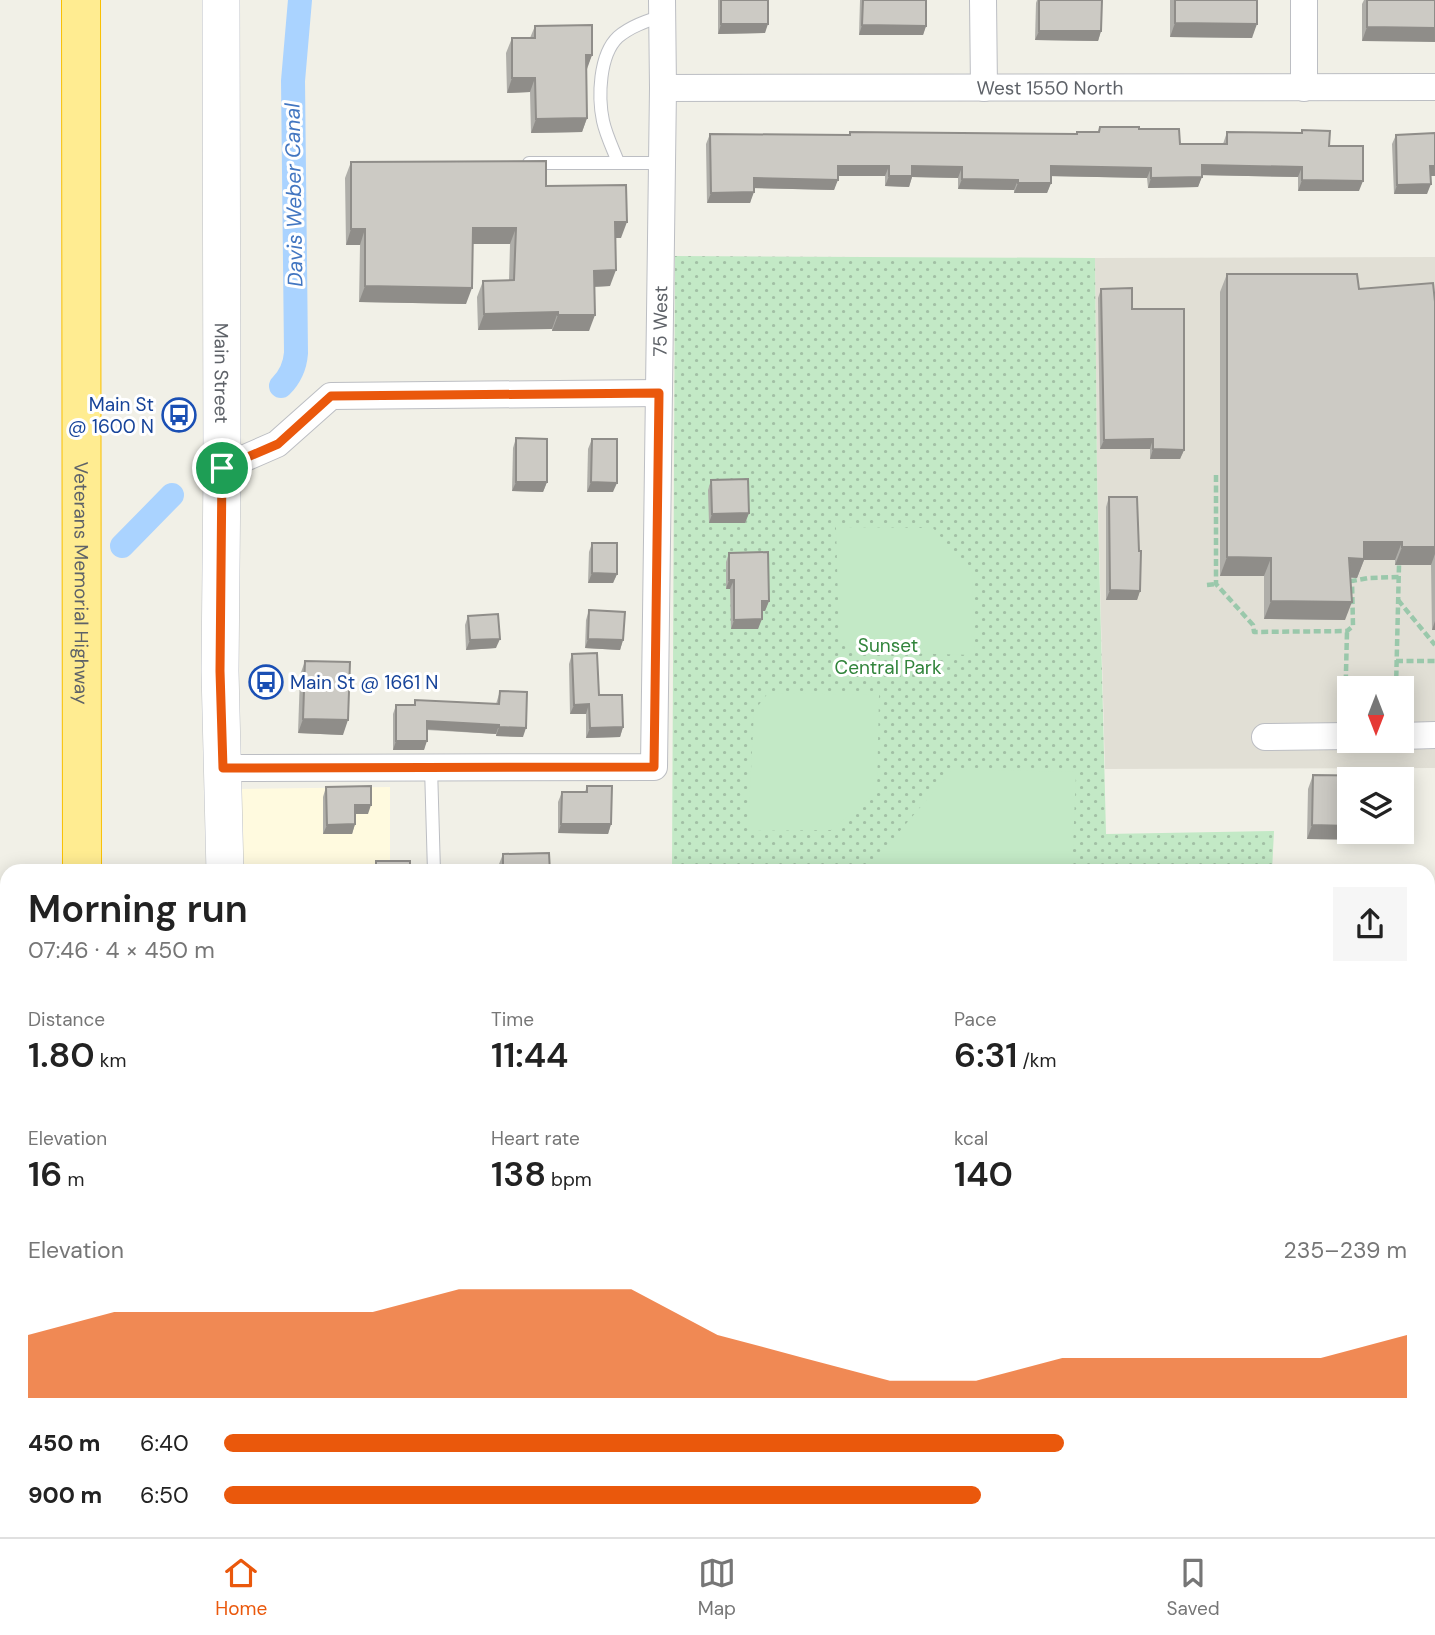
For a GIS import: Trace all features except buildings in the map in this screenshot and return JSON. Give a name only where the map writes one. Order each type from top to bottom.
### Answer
[{"type":"highway","name":"Veterans Memorial Highway","points":[[80,0],[82,864]]},
{"type":"main road","name":"Main Street","points":[[221,0],[220,671],[225,864]]},
{"type":"street","points":[[983,0],[984,88]]},
{"type":"street","points":[[1304,0],[1304,88]]},
{"type":"street","name":"75 West","points":[[431,767],[654,767],[662,8]]},
{"type":"street","name":"West 1550 North","points":[[663,88],[1435,87]]},
{"type":"street","points":[[222,468],[278,444],[331,396],[659,393]]},
{"type":"street","points":[[1265,737],[1337,728]]},
{"type":"street","points":[[1414,736],[1435,735]]},
{"type":"street","points":[[223,768],[431,767]]},
{"type":"lane","points":[[618,162],[603,122],[600,97],[602,72],[610,47],[618,37],[662,8]]},
{"type":"lane","points":[[521,163],[662,163]]},
{"type":"lane","points":[[431,767],[435,864]]},
{"type":"path","points":[[1216,475],[1216,584],[1253,625],[1254,632],[1347,631],[1353,626],[1352,581],[1399,577]]},
{"type":"path","points":[[1396,676],[1399,565]]},
{"type":"path","points":[[1207,585],[1216,584]]},
{"type":"path","points":[[1398,599],[1435,645]]},
{"type":"path","points":[[1347,631],[1347,676]]},
{"type":"path","points":[[1396,661],[1435,661]]},
{"type":"shaded area","points":[[1435,257],[1435,768],[1105,769],[1097,473],[1095,258]]},
{"type":"shaded area","points":[[390,787],[390,864],[235,864],[235,789]]},
{"type":"green space","name":"Sunset Central Park","points":[[675,256],[1095,258],[1097,473],[1106,834],[1274,831],[1272,864],[672,864]]},
{"type":"green space","points":[[836,527],[933,528],[972,573],[975,655],[854,652],[839,634]]},
{"type":"green space","points":[[768,693],[879,695],[877,792],[831,830],[748,831],[754,711]]},
{"type":"green space","points":[[953,769],[1076,772],[1072,864],[875,864],[875,860]]},
{"type":"waterway","name":"Davis Weber Canal","points":[[281,386],[292,371],[296,353],[293,81],[300,0]]},
{"type":"waterway","points":[[122,546],[172,495]]},
{"type":"place","name":"Main St @ 1600 N","points":[[179,415]]},
{"type":"place","name":"Main St @ 1661 N","points":[[266,682]]},
{"type":"route","points":[[659,393],[654,767],[223,768],[220,671],[222,468],[278,444],[331,396],[659,393]]}]
